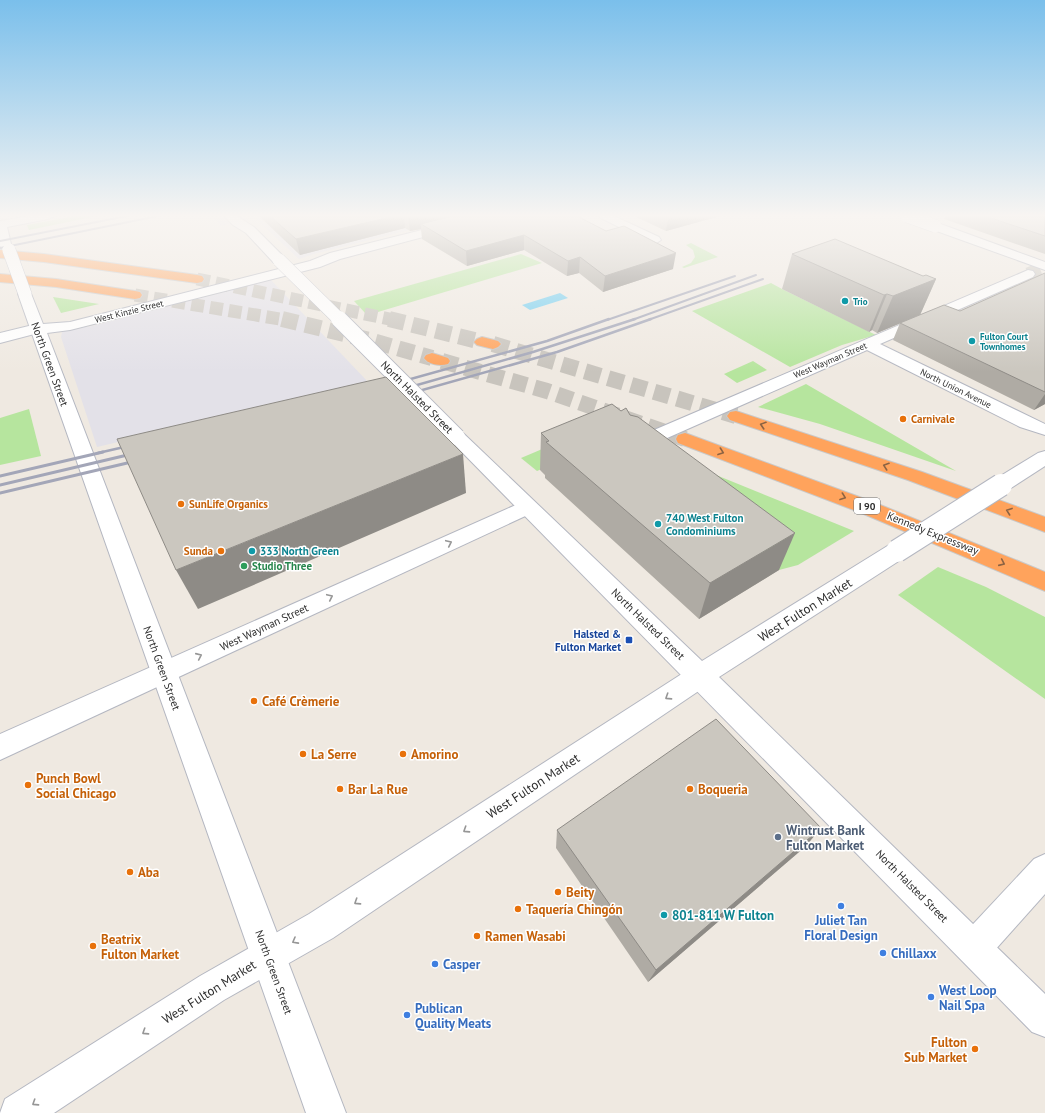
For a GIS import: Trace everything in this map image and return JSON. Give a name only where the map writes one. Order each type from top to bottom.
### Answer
[{"type":"highway","points":[[114,268],[198,280]]},
{"type":"highway","points":[[0,278],[56,283],[135,295]]},
{"type":"highway","points":[[736,416],[915,476],[1045,525]]},
{"type":"highway","name":"Kennedy Expressway","points":[[685,439],[851,499],[988,556],[1045,582]]},
{"type":"street","name":"North Green Street","points":[[16,268],[326,1113]]},
{"type":"street","name":"North Halsted Street","points":[[287,268],[1045,1019]]},
{"type":"street","name":"West Kinzie Street","points":[[0,338],[37,329],[70,326],[299,268]]},
{"type":"street","name":"West Wayman Street","points":[[632,446],[1028,274]]},
{"type":"street","name":"North Union Avenue","points":[[867,344],[1026,423],[1045,430]]},
{"type":"street","name":"West Fulton Market","points":[[19,1113],[212,988],[322,926],[700,676],[1045,457]]},
{"type":"street","name":"West Wayman Street","points":[[0,747],[528,507]]},
{"type":"street","points":[[974,948],[1045,870]]},
{"type":"shaded area","points":[[271,280],[369,383],[97,447],[61,337],[62,332],[78,326],[88,327]]},
{"type":"green space","points":[[471,268],[525,268],[378,312],[366,314],[354,301]]},
{"type":"green space","points":[[771,283],[876,335],[842,345],[790,367],[692,311]]},
{"type":"green space","points":[[53,297],[99,304],[61,313]]},
{"type":"green space","points":[[753,361],[767,370],[737,383],[724,374]]},
{"type":"green space","points":[[806,384],[956,471],[820,424],[758,407]]},
{"type":"green space","points":[[29,409],[41,456],[0,465],[0,418]]},
{"type":"green space","points":[[585,431],[608,440],[537,471],[521,458]]},
{"type":"green space","points":[[657,451],[854,531],[798,565],[779,570],[639,458]]},
{"type":"green space","points":[[938,567],[986,587],[1045,617],[1045,699],[898,595]]},
{"type":"water","points":[[560,293],[568,298],[530,310],[522,305]]},
{"type":"building","points":[[594,268],[630,268],[605,276]]},
{"type":"building","points":[[823,268],[904,268],[923,276],[926,275],[936,279],[893,296],[887,294],[884,295]]},
{"type":"building","points":[[1045,273],[1045,392],[900,323],[944,305],[960,311]]},
{"type":"building","name":"333 North Green","points":[[386,377],[463,454],[176,570],[117,439]]},
{"type":"building","points":[[612,404],[621,411],[626,408],[630,415],[638,417],[795,533],[710,583],[546,442],[549,441],[541,433]]},
{"type":"building","name":"801-811 W Fulton","points":[[716,719],[821,828],[656,970],[557,830]]},
{"type":"tunnel","points":[[1028,274],[1043,268]]},
{"type":"tunnel","points":[[197,279],[394,320]]},
{"type":"tunnel","points":[[135,295],[286,320]]},
{"type":"tunnel","points":[[282,319],[369,340],[432,358]]},
{"type":"tunnel","points":[[389,319],[482,342]]},
{"type":"tunnel","points":[[493,344],[736,416]]},
{"type":"tunnel","points":[[442,361],[547,391],[685,439]]},
{"type":"railway","points":[[633,320],[756,275]]},
{"type":"railway","points":[[607,320],[735,276]]},
{"type":"railway","points":[[648,320],[763,279]]},
{"type":"railway","points":[[382,387],[547,341],[609,319]]},
{"type":"railway","points":[[394,398],[557,352],[651,319]]},
{"type":"railway","points":[[389,393],[533,352],[633,320]]},
{"type":"railway","points":[[98,453],[133,445]]},
{"type":"railway","points":[[0,476],[103,452]]},
{"type":"railway","points":[[0,485],[136,453]]},
{"type":"railway","points":[[0,493],[140,460]]},
{"type":"place","name":"Trio","points":[[845,301]]},
{"type":"place","name":"Fulton Court Townhomes","points":[[972,341]]},
{"type":"place","name":"Carnivale","points":[[903,419]]},
{"type":"place","name":"SunLife Organics","points":[[181,504]]},
{"type":"place","name":"740 West Fulton Condominiums","points":[[658,524]]},
{"type":"place","name":"Sunda","points":[[221,551]]},
{"type":"place","name":"333 North Green","points":[[252,551]]},
{"type":"place","name":"Studio Three","points":[[244,566]]},
{"type":"place","name":"Halsted & Fulton Market","points":[[629,640]]},
{"type":"place","name":"Café Crèmerie","points":[[254,701]]},
{"type":"place","name":"La Serre","points":[[303,754]]},
{"type":"place","name":"Amorino","points":[[403,754]]},
{"type":"place","name":"Punch Bowl Social Chicago","points":[[28,785]]},
{"type":"place","name":"Bar La Rue","points":[[340,789]]},
{"type":"place","name":"Boqueria","points":[[690,789]]},
{"type":"place","name":"Wintrust Bank Fulton Market","points":[[778,837]]},
{"type":"place","name":"Aba","points":[[130,872]]},
{"type":"place","name":"Beity","points":[[558,892]]},
{"type":"place","name":"Juliet Tan Floral Design","points":[[841,906]]},
{"type":"place","name":"Taquería Chingón","points":[[518,909]]},
{"type":"place","name":"801-811 W Fulton","points":[[664,915]]},
{"type":"place","name":"Ramen Wasabi","points":[[477,936]]},
{"type":"place","name":"Beatrix Fulton Market","points":[[93,946]]},
{"type":"place","name":"Chillaxx","points":[[883,953]]},
{"type":"place","name":"Casper","points":[[435,964]]},
{"type":"place","name":"West Loop Nail Spa","points":[[931,997]]},
{"type":"place","name":"Publican Quality Meats","points":[[407,1015]]},
{"type":"place","name":"Fulton Sub Market","points":[[975,1049]]}]
